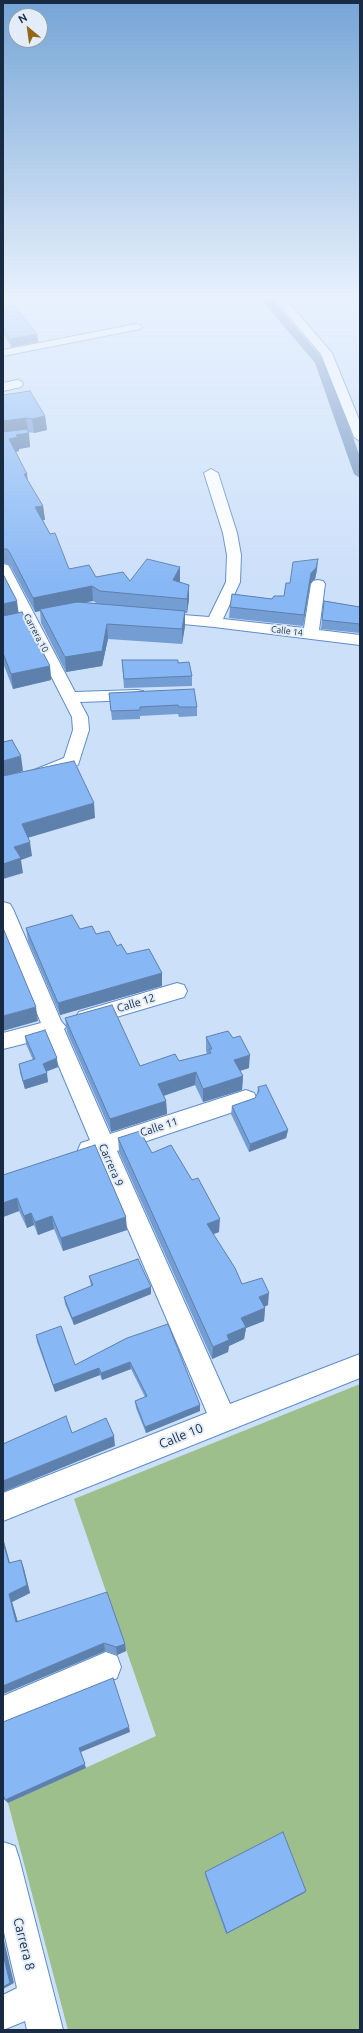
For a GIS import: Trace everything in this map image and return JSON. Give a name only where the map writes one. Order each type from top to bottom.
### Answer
[{"type":"street","points":[[343,394],[360,437]]},
{"type":"street","points":[[211,473],[230,533],[234,555],[233,582],[214,622]]},
{"type":"street","name":"Carrera 10","points":[[3,568],[80,717],[81,730],[72,761],[62,767],[3,784]]},
{"type":"street","points":[[312,635],[318,584]]},
{"type":"street","name":"Calle 14","points":[[152,606],[214,622]]},
{"type":"street","name":"Calle 14","points":[[140,616],[214,622],[360,640]]},
{"type":"street","points":[[70,697],[152,694]]},
{"type":"street","name":"Carrera 9","points":[[3,909],[103,1145],[223,1419]]},
{"type":"street","name":"Calle 12","points":[[3,1041],[53,1028],[177,991]]},
{"type":"street","name":"Calle 11","points":[[67,1157],[246,1099]]},
{"type":"street","name":"Calle 10","points":[[3,1507],[360,1366]]},
{"type":"street","points":[[3,1712],[106,1667]]},
{"type":"street","name":"Carrera 8","points":[[3,1858],[45,2030]]},
{"type":"street","points":[[3,2014],[36,1997]]},
{"type":"green space","points":[[360,1384],[360,2030],[68,2030],[8,1803],[156,1736],[74,1499]]},
{"type":"building","points":[[32,394],[45,416],[32,419],[26,418],[3,421],[3,395]]},
{"type":"building","points":[[27,429],[29,433],[16,435],[18,437],[9,439],[27,474],[24,474],[43,506],[35,507],[50,534],[55,533],[69,569],[89,565],[96,577],[123,572],[130,581],[147,559],[180,567],[173,580],[189,585],[187,599],[100,591],[92,586],[33,598],[10,553],[7,549],[3,549],[3,432]]},
{"type":"building","points":[[318,559],[316,568],[311,573],[304,615],[230,607],[232,594],[272,599],[274,596],[284,596],[286,583],[290,583],[293,562]]},
{"type":"building","points":[[3,574],[17,601],[3,604]]},
{"type":"building","points":[[324,601],[360,607],[360,624],[322,620]]},
{"type":"building","points":[[77,602],[185,611],[182,629],[107,624],[102,651],[65,657],[40,609]]},
{"type":"building","points":[[22,612],[50,666],[11,674],[3,653],[3,616]]},
{"type":"building","points":[[122,660],[178,660],[178,663],[189,662],[192,676],[124,679]]},
{"type":"building","points":[[194,689],[197,707],[179,707],[178,705],[140,707],[140,710],[111,711],[109,693]]},
{"type":"building","points":[[12,740],[21,756],[3,761],[3,742]]},
{"type":"building","points":[[74,761],[94,803],[22,824],[30,842],[14,847],[21,858],[3,864],[3,776]]},
{"type":"building","points":[[72,915],[80,929],[92,926],[96,934],[109,931],[117,946],[121,944],[127,954],[149,949],[162,973],[58,1003],[26,928]]},
{"type":"building","points":[[3,928],[36,1007],[3,1016]]},
{"type":"building","points":[[112,1005],[140,1066],[175,1054],[179,1061],[211,1053],[209,1049],[212,1049],[206,1037],[228,1031],[233,1038],[240,1036],[250,1055],[234,1060],[243,1076],[203,1089],[196,1072],[158,1084],[166,1101],[110,1119],[65,1018]]},
{"type":"building","points":[[45,1030],[57,1058],[43,1064],[47,1073],[23,1081],[19,1064],[35,1059],[25,1036]]},
{"type":"building","points":[[266,1085],[288,1130],[250,1144],[232,1106],[255,1098],[259,1091],[258,1087]]},
{"type":"building","points":[[140,1131],[152,1153],[171,1145],[192,1180],[198,1178],[220,1219],[207,1224],[235,1268],[242,1284],[262,1278],[269,1293],[259,1297],[265,1308],[241,1318],[246,1327],[227,1335],[229,1340],[213,1347],[118,1138]]},
{"type":"building","points":[[95,1145],[126,1217],[61,1238],[52,1216],[35,1222],[31,1213],[24,1216],[17,1198],[3,1203],[3,1175]]},
{"type":"building","points":[[138,1259],[151,1287],[72,1318],[64,1297],[93,1285],[89,1276]]},
{"type":"building","points":[[168,1324],[200,1405],[145,1427],[135,1401],[147,1396],[130,1362],[101,1373],[99,1368],[53,1385],[36,1335],[61,1326],[75,1365],[127,1338]]},
{"type":"building","points":[[66,1416],[72,1433],[106,1418],[114,1436],[3,1481],[3,1444]]},
{"type":"building","points":[[3,1542],[9,1563],[21,1560],[27,1585],[9,1594],[16,1622],[107,1592],[125,1644],[116,1647],[104,1643],[3,1686]]},
{"type":"building","points":[[113,1678],[129,1727],[79,1748],[85,1764],[5,1800],[3,1794],[3,1722]]},
{"type":"building","points":[[283,1832],[306,1891],[227,1933],[205,1872]]},
{"type":"building","points":[[3,1954],[10,1983],[3,1987]]},
{"type":"waterway","points":[[331,394],[360,474]]}]
